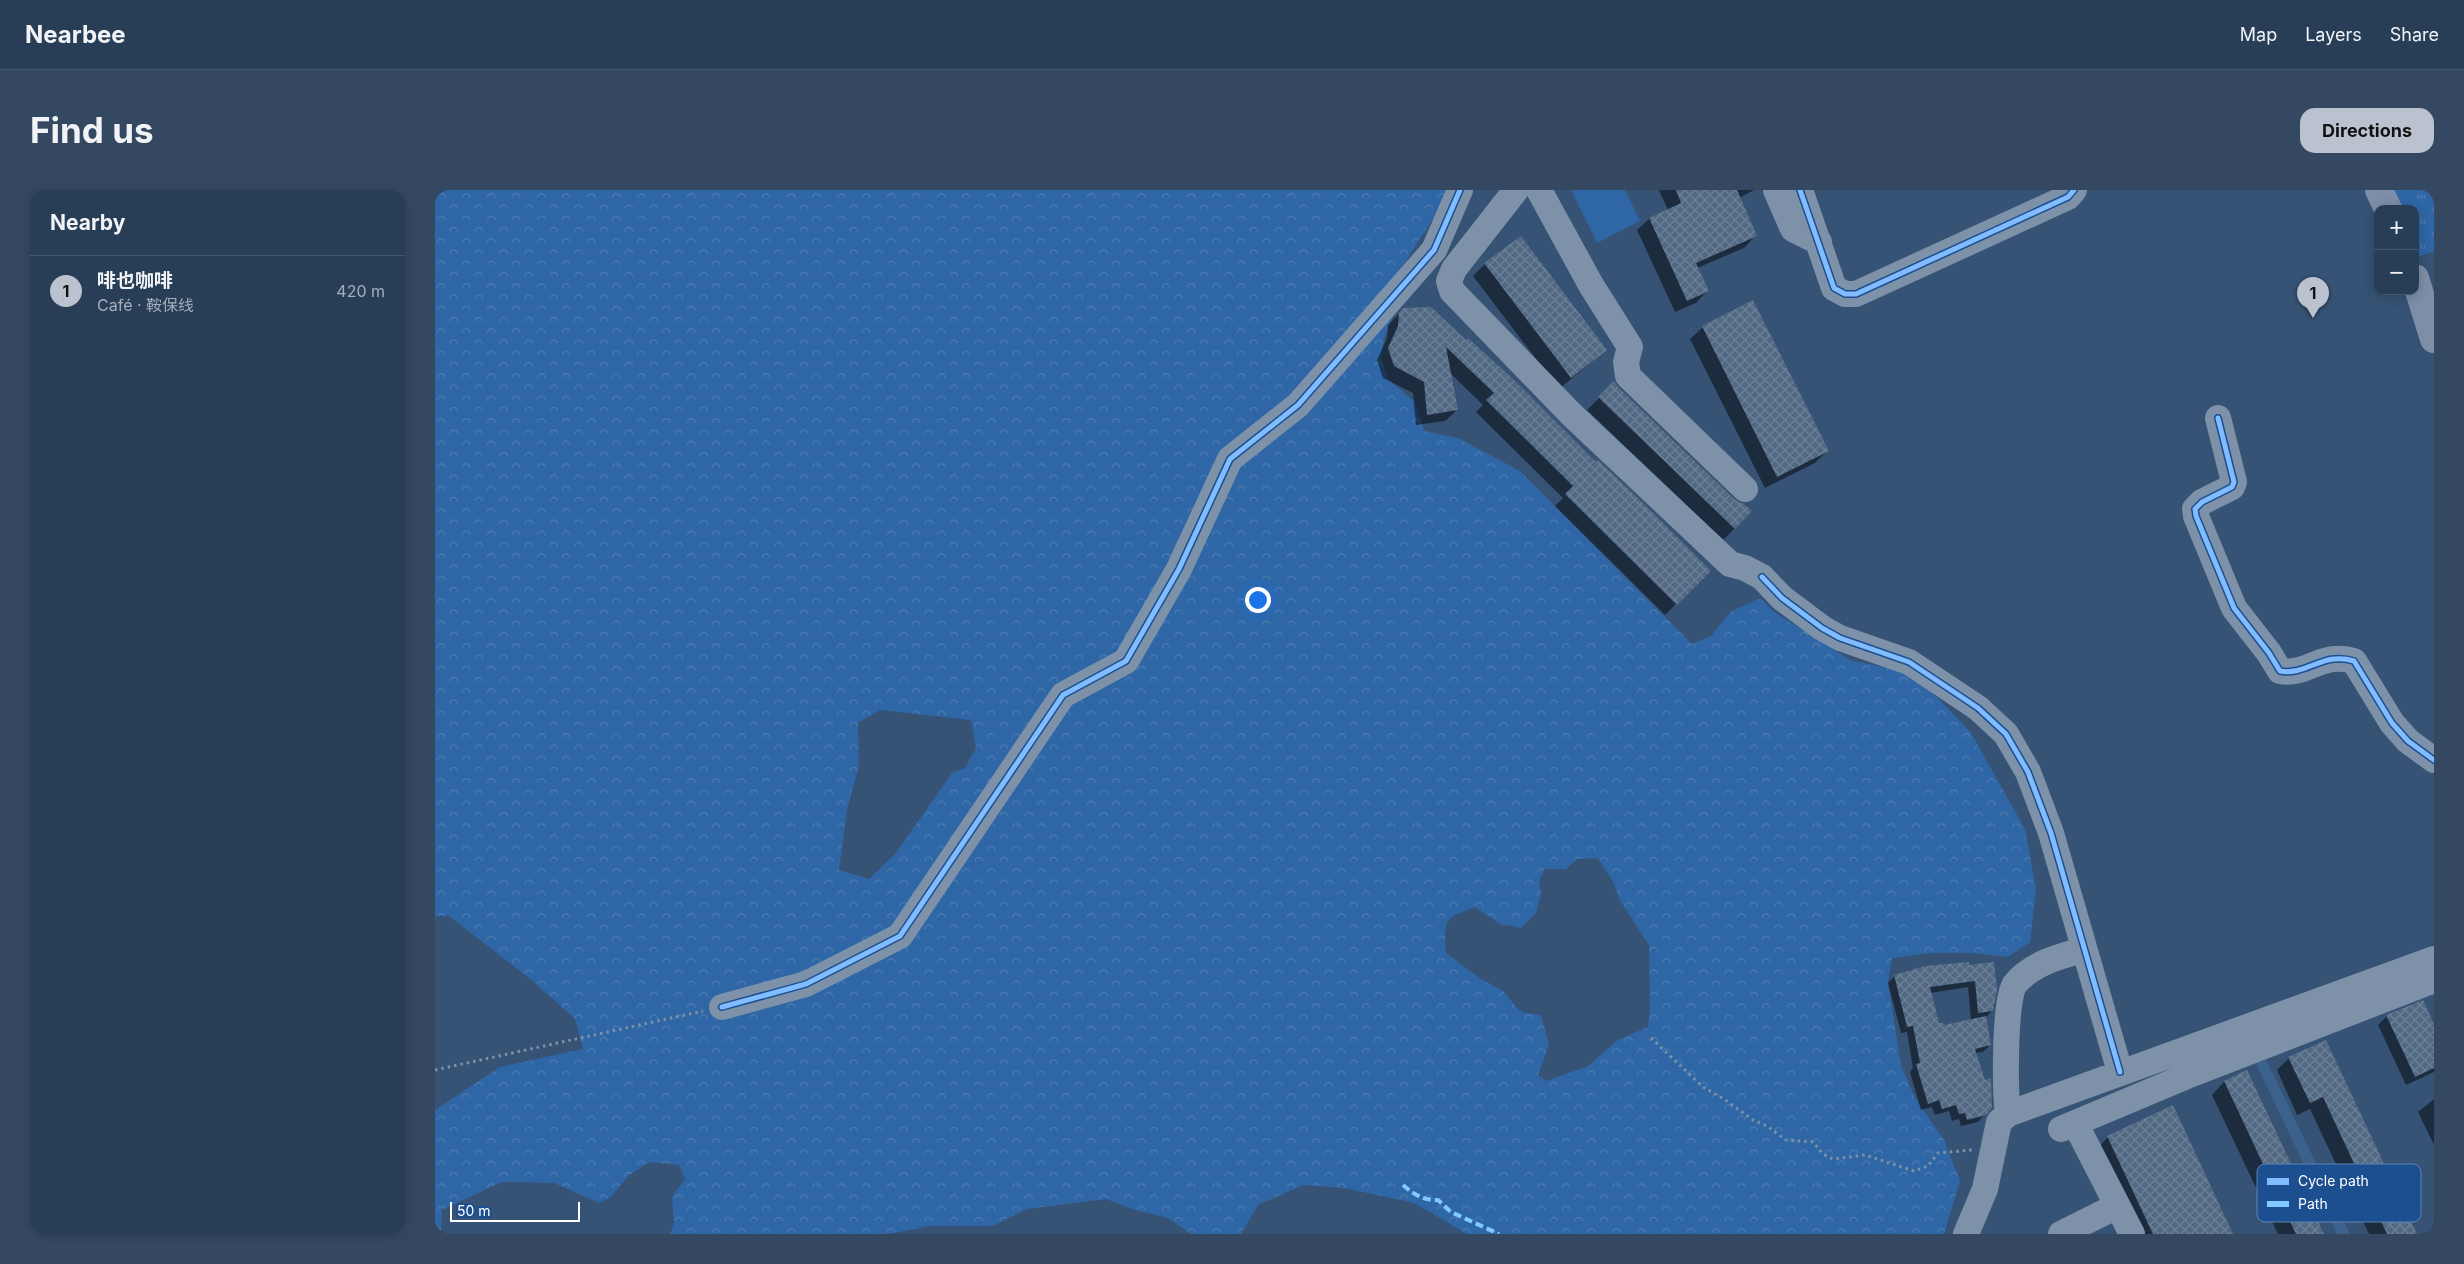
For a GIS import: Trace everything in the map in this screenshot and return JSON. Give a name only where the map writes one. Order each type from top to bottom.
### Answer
[{"type":"main road","points":[[2379,190],[2386,205]]},
{"type":"main road","points":[[2419,291],[2434,339]]},
{"type":"street","points":[[722,1007],[806,984],[900,936],[1063,694],[1126,661],[1179,569],[1230,458],[1298,405],[1434,250],[1460,190]]},
{"type":"street","points":[[1516,190],[1454,269],[1449,281],[1452,291],[1571,414],[1730,564],[1745,568],[1762,576],[1781,598],[1822,628],[1840,638],[1909,662],[1978,708],[2006,734],[2028,772],[2051,833],[2083,950],[2120,1072]]},
{"type":"street","points":[[1539,190],[1591,285],[1630,347],[1626,362],[1628,376],[1745,489]]},
{"type":"street","points":[[1776,190],[1793,230],[1819,242]]},
{"type":"street","points":[[1800,190],[1834,288],[1845,294],[1856,294],[2068,197],[2074,190]]},
{"type":"street","points":[[2218,418],[2234,482],[2232,488],[2202,502],[2195,509],[2196,516],[2234,608],[2269,653],[2280,671],[2289,673],[2340,656],[2354,661],[2391,723],[2408,742],[2434,760]]},
{"type":"street","points":[[2008,1114],[2005,1080],[2010,1003],[2014,985],[2026,974],[2057,957],[2083,950]]},
{"type":"street","points":[[1965,1234],[1985,1189],[1999,1122],[2008,1114],[2434,959]]},
{"type":"street","points":[[2132,1234],[2068,1126],[2187,1076],[2434,980]]},
{"type":"street","points":[[2061,1234],[2117,1206]]},
{"type":"path","points":[[435,1070],[722,1007]]},
{"type":"path","points":[[1651,1038],[1703,1087],[1724,1099],[1753,1120],[1767,1126],[1786,1140],[1813,1142],[1823,1154],[1833,1159],[1865,1155],[1914,1171],[1929,1166],[1938,1153],[1975,1150],[1995,1146]]},
{"type":"green space","points":[[435,190],[1446,190],[1439,209],[1390,286],[1393,316],[1384,338],[1381,358],[1388,379],[1416,403],[1424,431],[1458,438],[1520,471],[1692,644],[1711,636],[1730,612],[1760,598],[1774,612],[1852,661],[1906,671],[1938,698],[1971,733],[2025,829],[2036,889],[2030,942],[2008,957],[1972,953],[1932,953],[1892,958],[1888,983],[1901,1065],[1915,1098],[1944,1140],[1960,1181],[1944,1234],[1467,1234],[1414,1203],[1344,1188],[1303,1185],[1258,1205],[1241,1234],[1191,1234],[1168,1218],[1135,1210],[1106,1199],[1027,1209],[993,1226],[930,1226],[888,1234],[670,1234],[674,1224],[672,1197],[685,1179],[679,1165],[649,1162],[628,1176],[611,1197],[599,1203],[554,1183],[502,1182],[442,1210],[441,1232],[444,1234],[435,1234],[435,1110],[500,1067],[583,1049],[575,1019],[534,982],[449,916],[435,916]],"holes":[[[880,710],[971,720],[976,748],[965,768],[952,773],[895,854],[869,879],[839,870],[847,810],[859,765],[858,723]],[[1598,858],[1613,882],[1621,902],[1649,945],[1650,1008],[1648,1027],[1618,1040],[1588,1066],[1546,1081],[1538,1075],[1549,1045],[1541,1015],[1519,1010],[1503,991],[1481,979],[1446,953],[1446,927],[1451,918],[1475,907],[1500,924],[1521,928],[1536,913],[1541,893],[1539,881],[1545,869],[1566,869],[1577,859]]]},
{"type":"green space","points":[[1571,190],[1625,190],[1640,221],[1597,243]]},
{"type":"green space","points":[[2386,190],[2434,190],[2434,251],[2419,257],[2419,205],[2393,205]]},
{"type":"shaded area","points":[[2266,1059],[2316,1164],[2304,1164],[2256,1064]]},
{"type":"shaded area","points":[[2331,1222],[2344,1222],[2350,1234],[2337,1234]]},
{"type":"building","points":[[1676,190],[1737,190],[1757,236],[1696,263],[1709,291],[1687,301],[1649,218],[1681,203]]},
{"type":"building","points":[[1521,236],[1607,350],[1571,378],[1484,263]]},
{"type":"building","points":[[1753,300],[1829,451],[1777,477],[1702,326]]},
{"type":"building","points":[[1431,307],[1466,340],[1468,338],[1510,376],[1596,462],[1598,460],[1711,571],[1677,605],[1565,494],[1573,486],[1486,400],[1494,393],[1446,347],[1458,410],[1427,415],[1424,382],[1394,366],[1388,348],[1398,326],[1399,313],[1403,308]]},
{"type":"building","points":[[1614,381],[1735,500],[1744,504],[1752,511],[1735,529],[1598,397]]},
{"type":"building","points":[[1969,962],[1969,965],[1994,962],[1997,989],[1993,1011],[1978,1013],[1975,981],[1930,987],[1939,1023],[1944,1025],[1986,1016],[1991,1045],[1975,1049],[1985,1080],[1991,1078],[1992,1108],[1986,1115],[1967,1120],[1965,1113],[1959,1114],[1956,1105],[1942,1109],[1939,1100],[1928,1104],[1916,1064],[1920,1063],[1913,1026],[1907,1027],[1894,975],[1925,966]]},
{"type":"building","points":[[2423,1000],[2434,1024],[2434,1068],[2415,1077],[2386,1015]]},
{"type":"building","points":[[2326,1040],[2384,1164],[2354,1164],[2323,1097],[2310,1103],[2288,1057]]},
{"type":"building","points":[[2247,1070],[2291,1164],[2263,1164],[2224,1081]]},
{"type":"building","points":[[2173,1105],[2233,1234],[2153,1234],[2107,1136]]},
{"type":"building","points":[[2290,1222],[2318,1222],[2324,1234],[2296,1234]]},
{"type":"building","points":[[2381,1222],[2411,1222],[2417,1234],[2387,1234]]},
{"type":"marked path","points":[[1403,1185],[1419,1196],[1438,1200],[1451,1212],[1499,1234]]},
{"type":"cycle path","points":[[722,1007],[806,984],[900,936],[1063,695],[1126,661],[1179,569],[1230,459],[1298,405],[1434,250],[1460,190]]},
{"type":"cycle path","points":[[1800,190],[1834,288],[1845,294],[1856,294],[2068,197],[2074,190]]},
{"type":"cycle path","points":[[2218,418],[2234,482],[2232,487],[2202,502],[2195,509],[2196,516],[2234,608],[2269,653],[2280,671],[2290,672],[2299,670],[2333,659],[2354,661],[2392,723],[2408,741],[2434,760]]},
{"type":"cycle path","points":[[1762,577],[1782,598],[1822,628],[1840,638],[1909,662],[1978,708],[2006,734],[2028,772],[2051,833],[2120,1072]]},
{"type":"place","name":"啡也咖啡","points":[[2313,318]]}]
